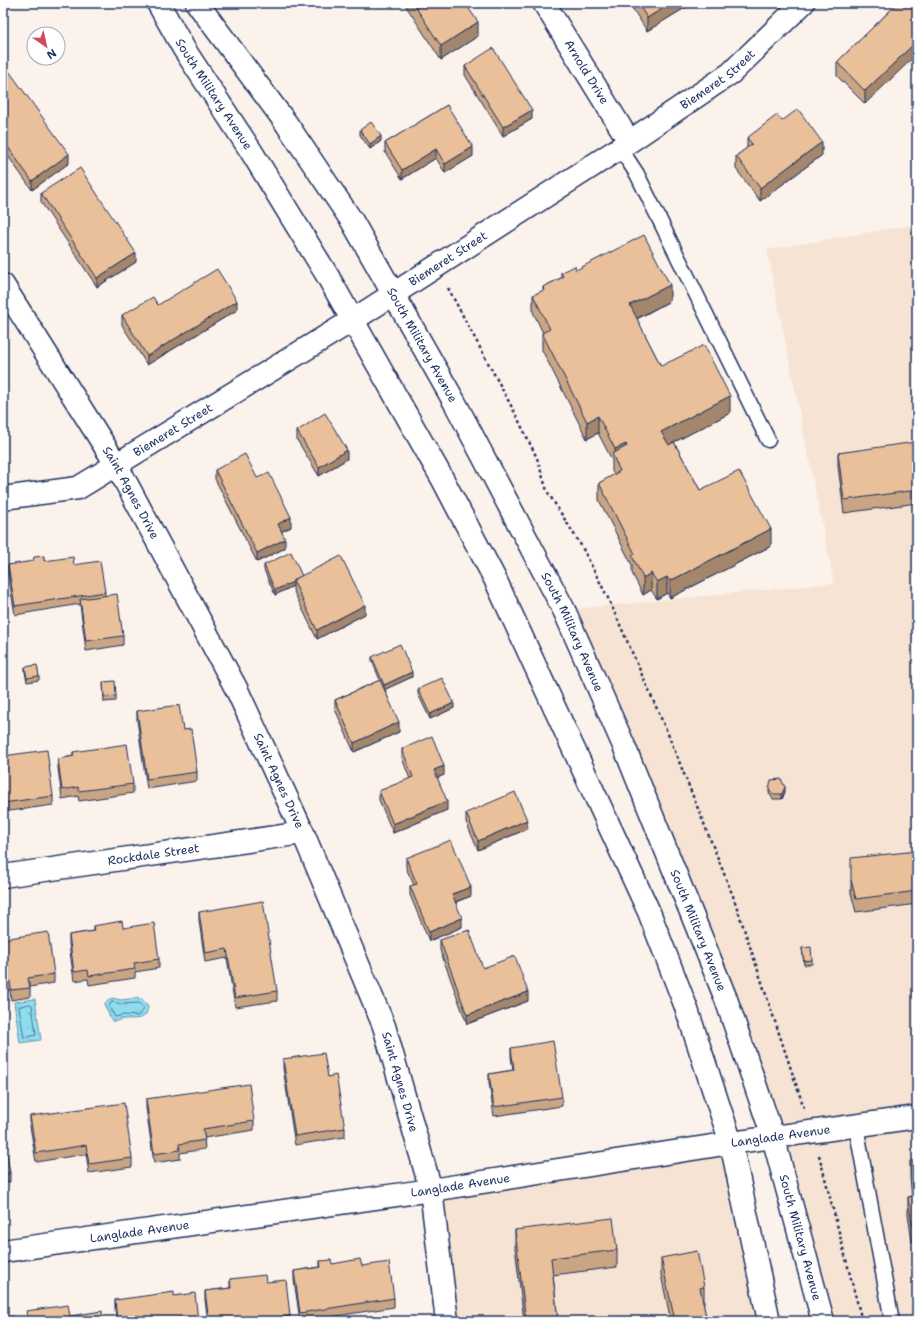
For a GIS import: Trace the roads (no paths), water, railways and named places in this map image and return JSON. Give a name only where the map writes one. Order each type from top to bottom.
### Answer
[{"type":"street","name":"South Military Avenue","points":[[158,3],[178,39],[251,151],[353,320],[442,478],[495,579],[649,912],[683,1000],[732,1143],[770,1321]]},
{"type":"street","name":"South Military Avenue","points":[[197,3],[326,181],[352,220],[487,462],[567,617],[624,746],[726,999],[773,1137],[823,1321]]},
{"type":"street","name":"Arnold Drive","points":[[544,3],[624,145]]},
{"type":"street","name":"Biemeret Street","points":[[3,498],[78,488],[353,320],[624,145],[731,73],[803,3]]},
{"type":"street","name":"Saint Agnes Drive","points":[[3,285],[116,464],[237,690],[303,833],[384,1026],[431,1190],[447,1321]]},
{"type":"street","name":"Rockdale Street","points":[[3,876],[303,833]]},
{"type":"street","name":"Langlade Avenue","points":[[3,1251],[431,1190],[732,1143],[917,1117]]},
{"type":"lane","points":[[624,145],[768,440]]},
{"type":"lane","points":[[856,1126],[892,1321]]},
{"type":"water","points":[[112,998],[121,1000],[136,998],[142,999],[148,1007],[147,1012],[140,1018],[112,1021],[104,1004]]},
{"type":"water","points":[[35,999],[41,1040],[20,1043],[14,1002]]}]
